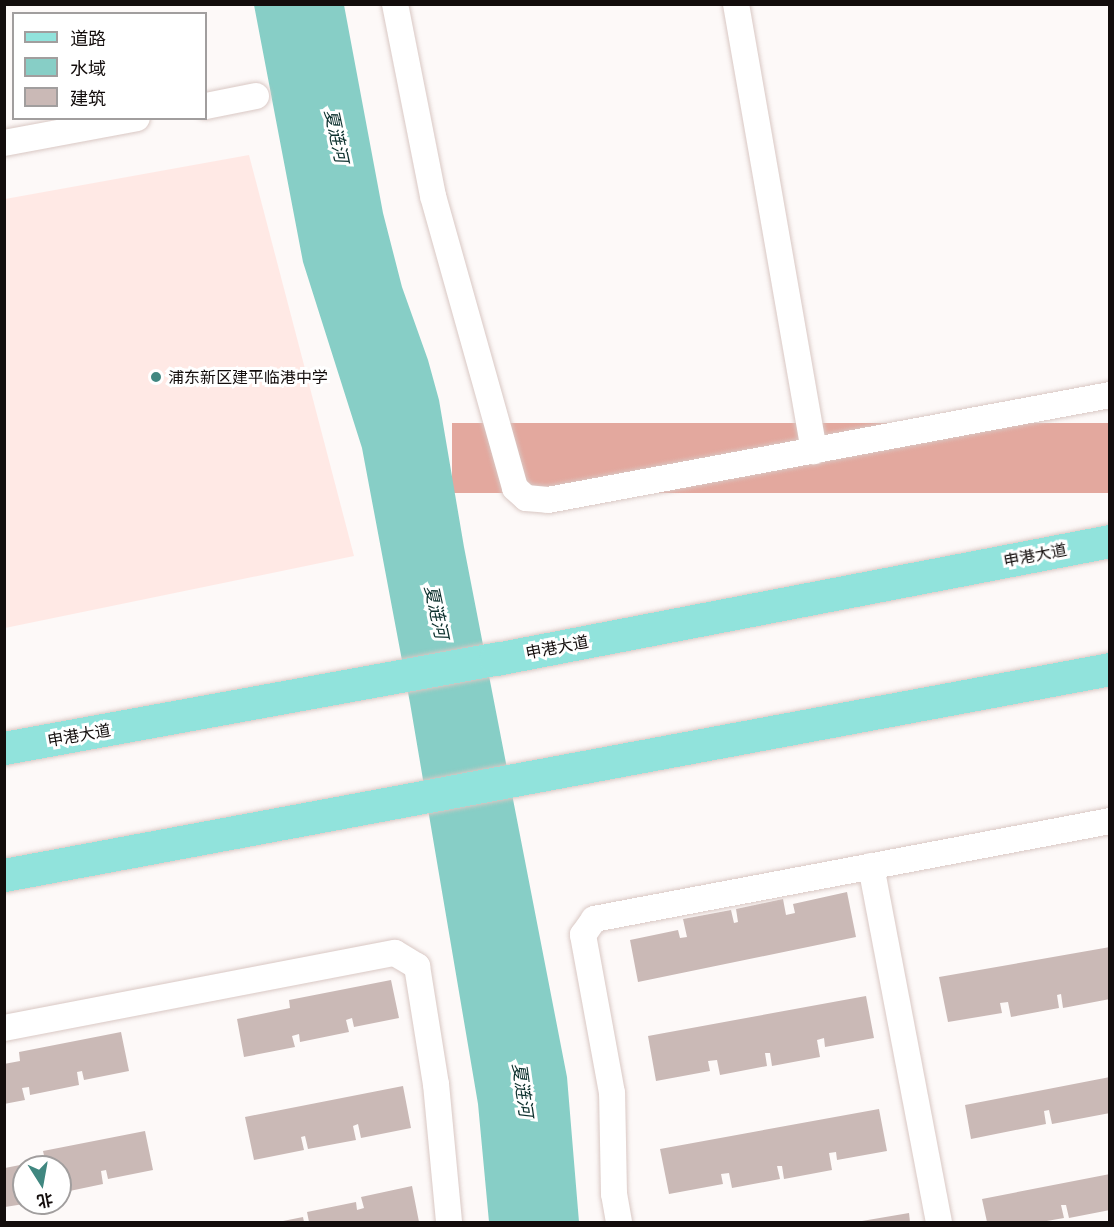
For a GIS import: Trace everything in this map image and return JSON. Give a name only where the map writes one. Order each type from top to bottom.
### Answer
[{"type":"main road","name":"申港大道","points":[[4,748],[496,659],[1110,541]]},
{"type":"main road","points":[[4,875],[418,800],[1110,669]]},
{"type":"street","points":[[395,4],[433,196],[516,488],[526,498],[548,500],[1110,395]]},
{"type":"street","points":[[736,4],[814,451]]},
{"type":"street","points":[[207,106],[256,96]]},
{"type":"street","points":[[4,143],[126,120]]},
{"type":"street","points":[[619,1222],[614,1194],[612,1093],[583,935],[594,919],[1110,821]]},
{"type":"street","points":[[871,866],[939,1222]]},
{"type":"street","points":[[4,1028],[395,953],[417,966],[436,1084],[449,1222]]},
{"type":"shaded area","name":"浦东新区建平临港中学","points":[[249,155],[354,556],[5,628],[5,199]]},
{"type":"shaded area","points":[[452,423],[1109,423],[1109,493],[452,493]]},
{"type":"water","name":"夏涟河","points":[[254,5],[344,5],[383,213],[402,287],[428,360],[439,400],[464,547],[567,1077],[579,1222],[489,1222],[478,1104],[410,703],[362,448],[303,262]]},
{"type":"building","points":[[847,892],[856,937],[638,982],[630,940],[678,930],[680,938],[687,937],[683,919],[731,910],[734,923],[738,922],[736,909],[783,899],[786,915],[795,913],[793,904]]},
{"type":"building","points":[[1110,947],[1110,999],[1063,1008],[1061,994],[1057,995],[1059,1008],[1011,1017],[1008,1002],[1000,1003],[1002,1013],[948,1022],[939,977]]},
{"type":"building","points":[[391,980],[399,1018],[354,1027],[352,1018],[346,1020],[349,1032],[300,1042],[299,1034],[292,1036],[295,1047],[244,1057],[237,1019],[290,1008],[289,1000]]},
{"type":"building","points":[[866,996],[874,1038],[825,1047],[824,1038],[817,1040],[820,1057],[772,1066],[770,1053],[765,1053],[767,1066],[720,1075],[717,1060],[708,1061],[710,1071],[656,1081],[648,1036]]},
{"type":"building","points":[[121,1032],[129,1071],[84,1080],[82,1071],[77,1072],[79,1085],[30,1095],[29,1087],[22,1088],[25,1100],[4,1104],[4,1064],[20,1061],[19,1052]]},
{"type":"building","points":[[1110,1077],[1110,1113],[1052,1124],[1049,1110],[1044,1111],[1046,1124],[971,1139],[965,1105]]},
{"type":"building","points":[[403,1086],[411,1128],[361,1138],[358,1124],[353,1126],[356,1140],[308,1149],[305,1136],[301,1137],[304,1150],[254,1160],[245,1117]]},
{"type":"building","points":[[879,1109],[887,1151],[837,1160],[836,1152],[829,1153],[832,1170],[784,1179],[782,1166],[777,1166],[780,1179],[732,1188],[729,1173],[721,1174],[723,1184],[669,1194],[660,1149]]},
{"type":"building","points":[[145,1131],[153,1170],[108,1179],[106,1170],[101,1171],[103,1184],[72,1190],[72,1155],[44,1155],[43,1151]]},
{"type":"building","points":[[12,1167],[12,1206],[5,1207],[5,1168]]},
{"type":"building","points":[[1110,1174],[1110,1210],[1069,1218],[1066,1205],[1061,1205],[1064,1218],[1041,1222],[987,1222],[982,1199]]},
{"type":"building","points":[[412,1186],[419,1222],[309,1222],[307,1212],[356,1202],[357,1210],[364,1208],[361,1197]]},
{"type":"building","points":[[909,1213],[910,1222],[862,1222],[862,1221]]},
{"type":"building","points":[[303,1217],[304,1222],[283,1222],[283,1221]]},
{"type":"place","name":"浦东新区建平临港中学","points":[[156,377]]}]
